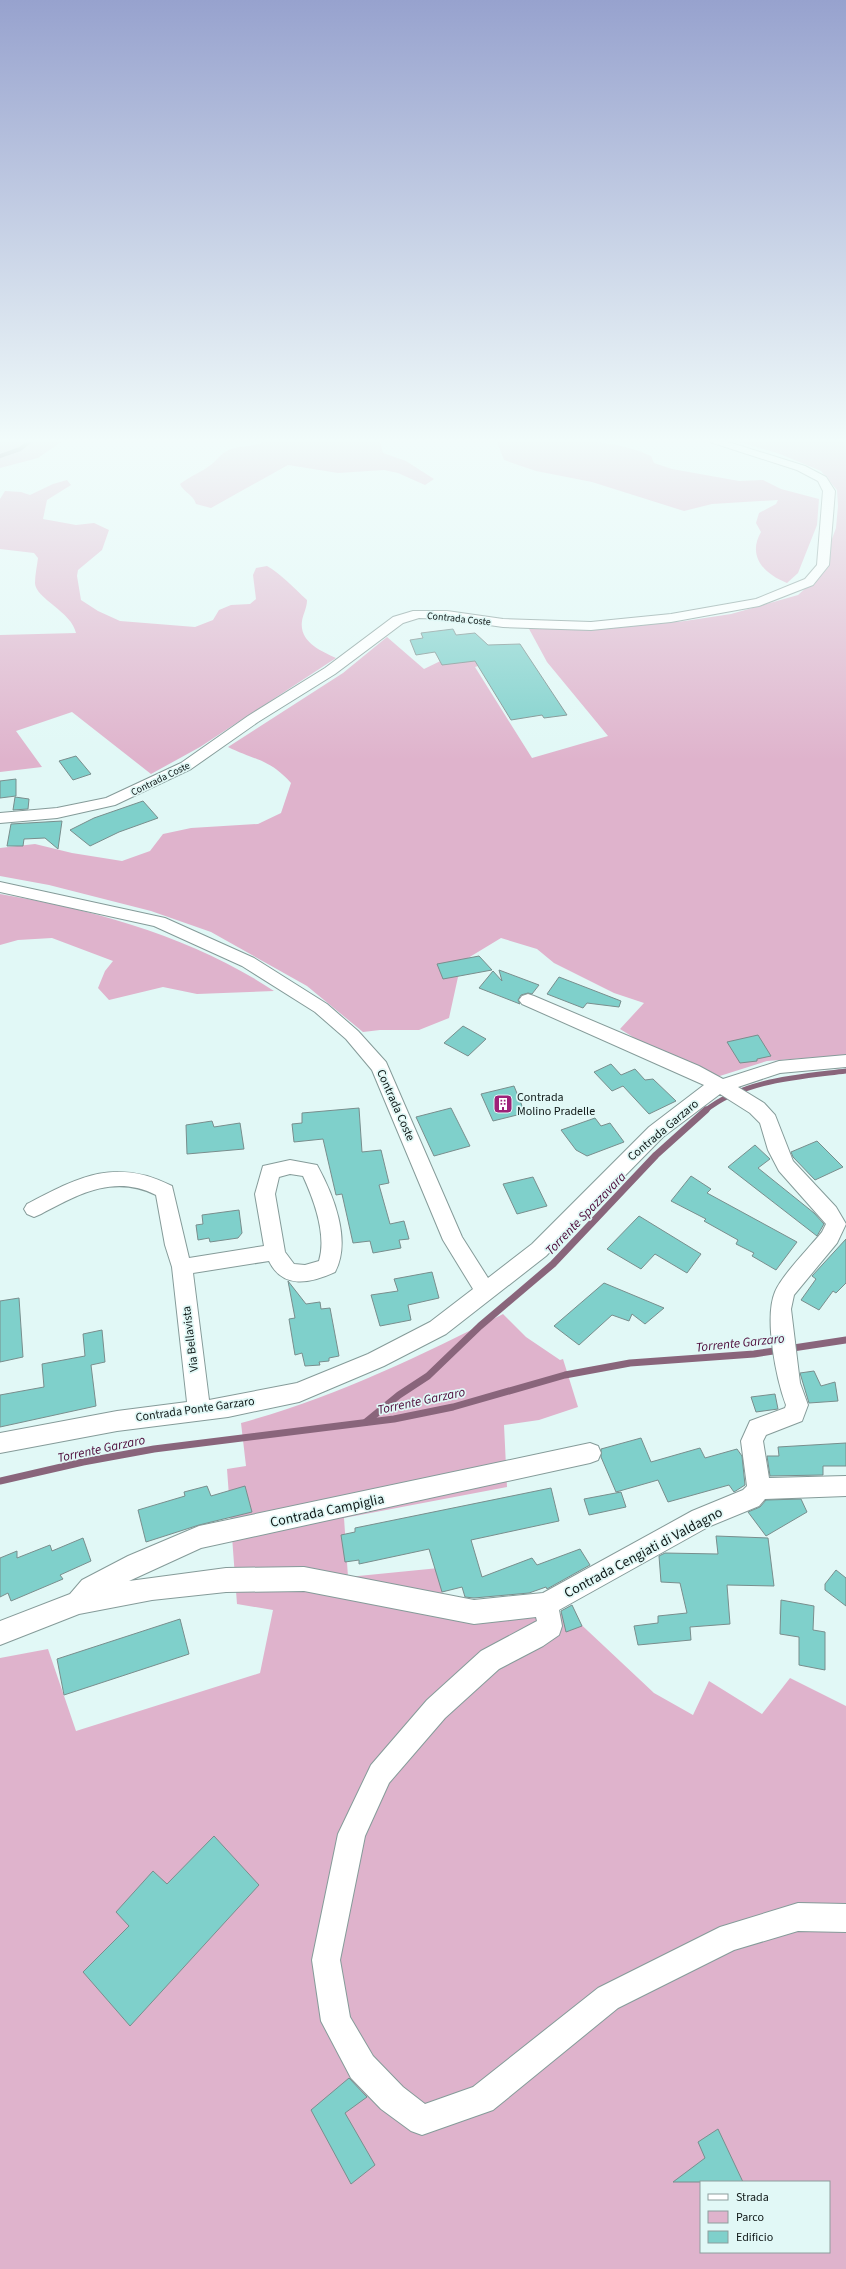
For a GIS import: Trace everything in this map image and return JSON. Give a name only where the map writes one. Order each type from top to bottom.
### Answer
[{"type":"street","name":"Contrada Coste","points":[[0,818],[57,813],[110,802],[186,766],[253,720],[330,671],[398,620],[418,614],[447,615],[519,624],[598,625],[671,618],[759,602],[809,582],[823,565],[824,548]]},
{"type":"street","name":"Contrada Coste","points":[[0,887],[159,922],[248,962],[321,1008],[352,1035],[380,1067],[453,1240],[486,1292]]},
{"type":"street","points":[[528,1000],[720,1085],[757,1108],[768,1120],[778,1150],[786,1166],[829,1212],[836,1224],[830,1237],[785,1292],[780,1309],[789,1383],[797,1406],[794,1414],[758,1428],[752,1441],[759,1489],[846,1486]]},
{"type":"street","points":[[720,1085],[779,1067],[846,1060]]},
{"type":"street","name":"Contrada Garzaro","points":[[486,1292],[539,1250],[656,1132],[710,1090],[720,1085]]},
{"type":"street","points":[[290,1167],[310,1170],[317,1183],[324,1208],[332,1257],[328,1266],[316,1272],[296,1273],[283,1267],[275,1252],[265,1194],[270,1172],[290,1167]]},
{"type":"street","name":"Via Bellavista","points":[[34,1209],[61,1195],[103,1178],[132,1178],[151,1182],[165,1191],[175,1245],[182,1267],[199,1411]]},
{"type":"street","points":[[182,1267],[275,1252]]},
{"type":"street","name":"Contrada Ponte Garzaro","points":[[0,1443],[117,1420],[228,1407],[299,1392],[355,1368],[438,1328],[486,1292]]},
{"type":"street","name":"Contrada Campiglia","points":[[79,1602],[91,1588],[137,1564],[199,1537],[590,1453]]},
{"type":"street","name":"Contrada Cengiati di Valdagno","points":[[546,1604],[700,1519],[751,1498],[759,1489]]},
{"type":"street","name":"Contrada Campiglia","points":[[0,1633],[79,1602],[152,1588],[226,1580],[304,1579],[474,1612],[546,1604]]},
{"type":"street","points":[[546,1604],[550,1626],[534,1637],[490,1660],[436,1708],[380,1774],[352,1834],[326,1960],[336,2021],[362,2067],[392,2098],[422,2120],[482,2099],[608,1998],[730,1937],[798,1917],[846,1918]]},
{"type":"green space","points":[[103,548],[78,570],[77,576],[81,600],[98,611],[120,621],[195,627],[213,620],[219,610],[231,605],[250,604],[256,599],[253,575],[256,568],[267,566],[282,577],[307,600],[302,621],[302,628],[307,640],[318,649],[336,658],[200,747],[151,774],[72,712],[16,731],[42,767],[0,772],[0,635],[76,633],[68,618],[47,600],[37,589],[35,580],[38,558],[34,553],[0,549]]},
{"type":"green space","points":[[808,548],[798,573],[787,583],[771,575],[765,569],[760,563],[756,549]]},
{"type":"green space","points":[[829,548],[846,548],[846,1055],[767,1061],[704,1081],[620,1029],[644,1003],[614,993],[554,963],[537,949],[501,938],[468,958],[458,977],[449,1018],[419,1030],[380,1030],[363,1032],[307,986],[211,932],[151,911],[49,885],[0,876],[0,848],[35,844],[72,853],[122,861],[150,851],[163,834],[191,828],[258,824],[281,813],[291,783],[269,764],[228,747],[343,673],[387,637],[424,669],[457,653],[493,661],[475,667],[532,758],[608,736],[547,662],[528,627],[605,629],[685,621],[731,614],[798,595],[818,577]]},
{"type":"green space","points":[[0,894],[72,908],[142,928],[210,955],[243,972],[274,991],[197,994],[163,987],[109,1000],[98,988],[105,971],[113,961],[52,938],[18,940],[0,945]]},
{"type":"green space","points":[[503,1314],[526,1337],[560,1360],[563,1359],[578,1407],[539,1420],[504,1425],[507,1487],[344,1518],[348,1577],[439,1568],[445,1617],[495,1601],[572,1616],[654,1693],[693,1715],[709,1681],[762,1714],[790,1678],[846,1706],[846,2269],[0,2269],[0,1658],[48,1649],[76,1731],[260,1673],[273,1610],[237,1604],[227,1469],[246,1466],[241,1423],[275,1413],[342,1389],[407,1361]]},
{"type":"building","points":[[453,629],[456,635],[475,633],[488,645],[520,644],[567,715],[544,718],[542,715],[511,720],[475,661],[442,665],[435,652],[416,655],[410,640],[423,638],[421,633]]},
{"type":"building","points":[[76,756],[91,774],[73,780],[59,761]]},
{"type":"building","points":[[16,779],[16,796],[0,798],[0,781]]},
{"type":"building","points":[[15,797],[29,799],[28,809],[13,810]]},
{"type":"building","points":[[143,801],[158,818],[119,832],[90,846],[70,830],[94,818]]},
{"type":"building","points":[[62,821],[58,849],[45,838],[24,839],[23,846],[7,846],[11,824]]},
{"type":"building","points":[[479,956],[492,970],[443,979],[437,964]]},
{"type":"building","points":[[499,970],[539,985],[532,994],[528,993],[521,995],[518,1000],[520,1004],[479,988],[493,971],[502,981]]},
{"type":"building","points":[[559,977],[621,1001],[619,1007],[587,1003],[583,1008],[547,994]]},
{"type":"building","points":[[463,1026],[486,1039],[468,1056],[444,1043]]},
{"type":"building","points":[[758,1035],[771,1056],[757,1059],[757,1061],[740,1063],[727,1042]]},
{"type":"building","points":[[611,1064],[621,1075],[635,1069],[645,1080],[653,1079],[676,1101],[649,1114],[623,1086],[612,1091],[594,1072]]},
{"type":"building","name":"Contrada Molino Pradelle","points":[[514,1086],[525,1113],[493,1121],[481,1094]]},
{"type":"building","points":[[359,1108],[362,1152],[381,1150],[389,1183],[379,1185],[390,1224],[404,1221],[409,1239],[399,1240],[401,1248],[373,1253],[370,1241],[353,1243],[342,1194],[336,1195],[323,1139],[294,1142],[292,1124],[302,1123],[302,1113]]},
{"type":"building","points":[[451,1108],[470,1146],[434,1156],[416,1117]]},
{"type":"building","points":[[595,1118],[601,1126],[610,1123],[624,1142],[587,1156],[576,1150],[561,1130]]},
{"type":"building","points":[[212,1121],[214,1127],[240,1123],[244,1149],[187,1154],[186,1125]]},
{"type":"building","points":[[817,1141],[843,1167],[815,1180],[793,1157],[791,1152]]},
{"type":"building","points":[[755,1145],[770,1159],[758,1168],[814,1213],[824,1224],[817,1236],[728,1167]]},
{"type":"building","points":[[691,1176],[711,1189],[707,1193],[797,1242],[776,1270],[752,1256],[754,1253],[736,1244],[738,1240],[704,1221],[706,1219],[671,1201]]},
{"type":"building","points":[[533,1177],[547,1206],[517,1214],[503,1184]]},
{"type":"building","points":[[239,1210],[242,1233],[238,1238],[210,1242],[209,1238],[198,1240],[196,1225],[203,1224],[202,1215]]},
{"type":"building","points":[[639,1216],[701,1254],[687,1273],[655,1254],[641,1269],[607,1249]]},
{"type":"building","points":[[846,1239],[846,1283],[836,1293],[833,1291],[819,1310],[801,1300],[816,1279],[812,1276]]},
{"type":"building","points":[[432,1272],[439,1298],[408,1305],[411,1320],[380,1326],[371,1295],[398,1291],[394,1279]]},
{"type":"building","points":[[288,1281],[306,1304],[320,1302],[321,1309],[330,1308],[339,1356],[329,1358],[329,1361],[319,1362],[320,1365],[305,1366],[302,1353],[295,1355],[289,1319],[295,1318]]},
{"type":"building","points":[[604,1283],[664,1308],[645,1324],[632,1314],[629,1321],[612,1315],[579,1345],[554,1326]]},
{"type":"building","points":[[19,1298],[23,1357],[0,1362],[0,1301]]},
{"type":"building","points":[[102,1330],[105,1362],[91,1365],[96,1406],[0,1427],[0,1395],[44,1387],[42,1364],[85,1356],[83,1334]]},
{"type":"building","points":[[814,1371],[821,1386],[835,1382],[838,1401],[809,1403],[800,1373]]},
{"type":"building","points":[[775,1394],[778,1409],[756,1412],[751,1397]]},
{"type":"building","points":[[641,1438],[651,1462],[700,1448],[705,1458],[737,1449],[742,1456],[745,1485],[734,1492],[729,1485],[668,1502],[658,1480],[616,1492],[601,1457],[601,1449]]},
{"type":"building","points":[[846,1443],[846,1466],[823,1466],[823,1475],[770,1476],[767,1456],[779,1456],[778,1447]]},
{"type":"building","points":[[207,1486],[211,1496],[245,1486],[252,1512],[199,1525],[146,1542],[138,1510],[185,1496],[184,1492]]},
{"type":"building","points":[[551,1488],[559,1521],[471,1540],[482,1577],[532,1558],[537,1565],[580,1549],[590,1565],[547,1589],[546,1587],[529,1593],[474,1598],[465,1597],[462,1587],[442,1592],[429,1549],[359,1564],[359,1560],[345,1562],[341,1535],[355,1532],[355,1528]]},
{"type":"building","points":[[621,1492],[626,1507],[589,1515],[584,1499]]},
{"type":"building","points":[[801,1499],[807,1512],[766,1536],[748,1512],[760,1507],[766,1500]]},
{"type":"building","points":[[716,1536],[768,1538],[774,1586],[727,1585],[730,1624],[690,1627],[691,1640],[638,1645],[634,1626],[658,1623],[658,1616],[687,1613],[680,1583],[661,1582],[659,1556],[665,1553],[718,1554]]},
{"type":"building","points":[[83,1538],[91,1561],[60,1575],[63,1579],[11,1601],[8,1593],[0,1597],[0,1558],[17,1551],[17,1558],[50,1545],[52,1551]]},
{"type":"building","points":[[836,1570],[846,1578],[846,1606],[825,1590],[825,1584]]},
{"type":"building","points":[[781,1600],[814,1606],[813,1630],[825,1632],[825,1670],[799,1665],[799,1637],[780,1634]]},
{"type":"building","points":[[572,1605],[582,1626],[566,1632],[561,1611]]},
{"type":"building","points":[[180,1619],[189,1654],[64,1695],[57,1659]]},
{"type":"building","points":[[214,1836],[259,1885],[130,2026],[83,1972],[129,1926],[116,1912],[153,1871],[167,1884]]},
{"type":"building","points":[[349,2078],[367,2097],[345,2113],[375,2165],[351,2184],[311,2110]]},
{"type":"building","points":[[718,2129],[743,2181],[673,2182],[705,2158],[698,2142]]},
{"type":"waterway","name":"Torrente Spazzavara","points":[[705,1111],[720,1101],[754,1086],[791,1078],[846,1071]]},
{"type":"waterway","name":"Torrente Spazzavara","points":[[366,1422],[399,1395],[428,1376],[480,1326],[553,1264],[656,1155],[706,1110]]},
{"type":"waterway","name":"Torrente Garzaro","points":[[0,1481],[83,1462],[154,1449],[394,1419],[453,1407],[565,1375],[630,1363],[754,1354],[846,1340]]},
{"type":"place","name":"Contrada Molino Pradelle","points":[[503,1104]]}]
